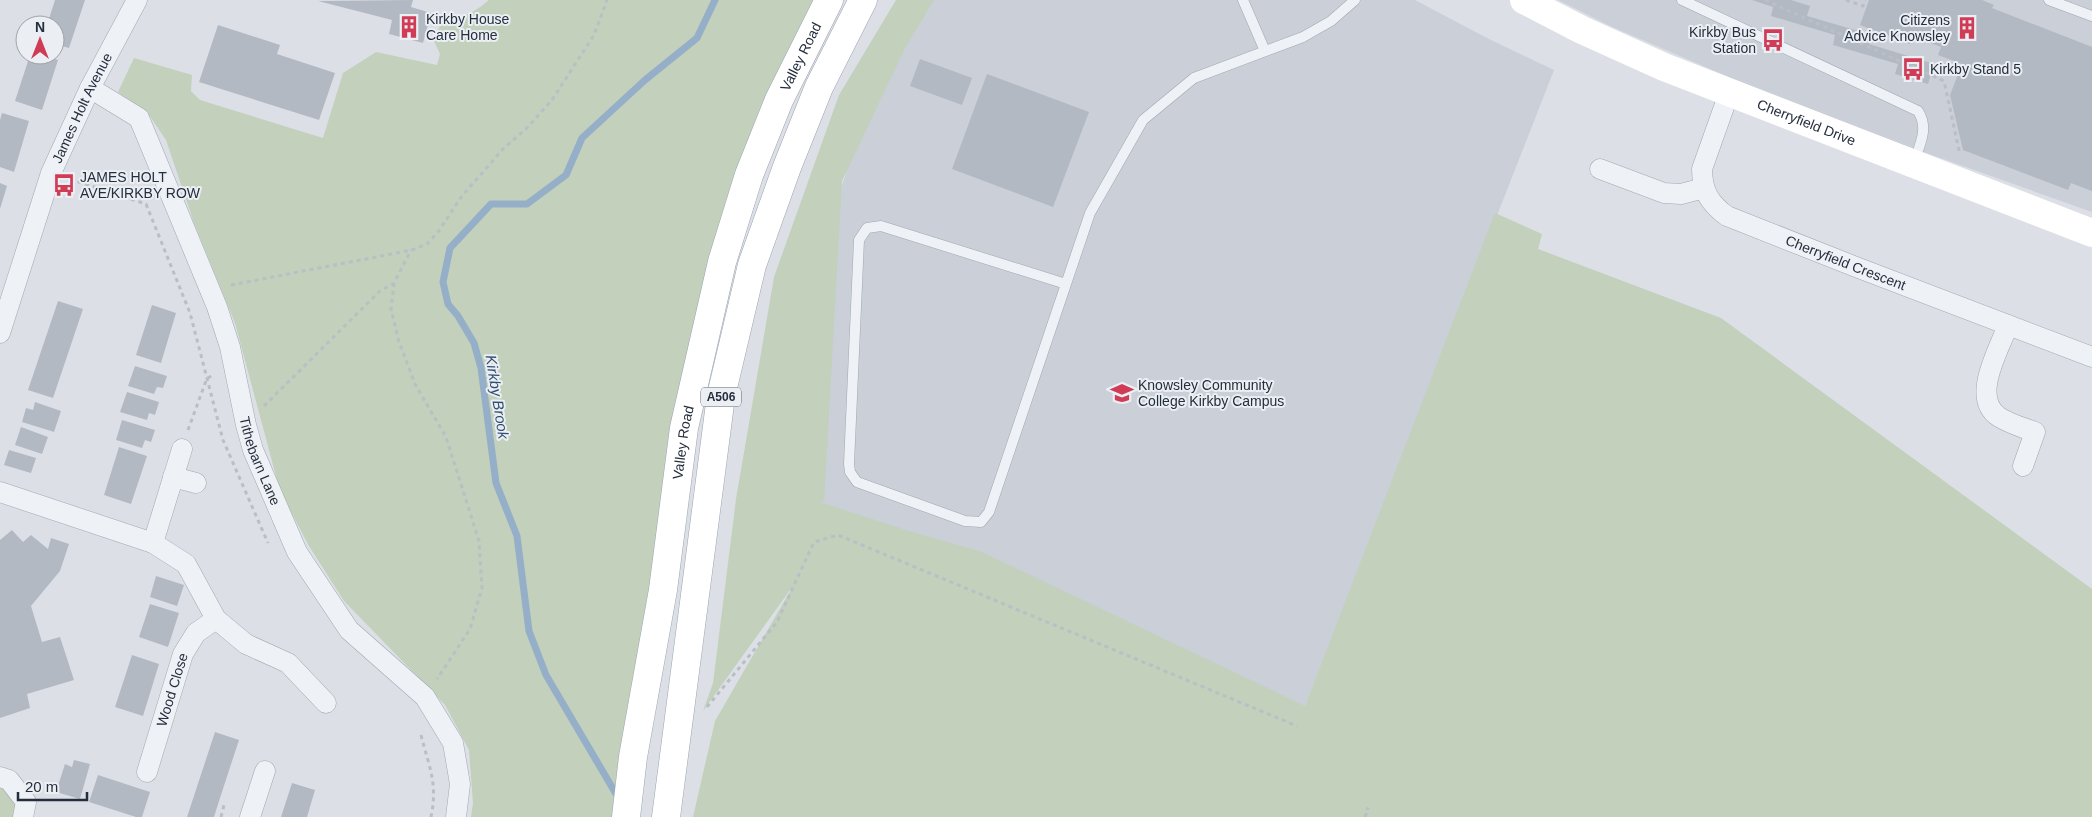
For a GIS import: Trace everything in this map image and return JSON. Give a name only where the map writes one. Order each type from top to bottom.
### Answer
[{"type":"main road","name":"Valley Road","points":[[626,817],[634,757],[663,590],[684,428],[722,262],[749,175],[779,100],[829,0]]},
{"type":"main road","name":"A506","points":[[666,817],[721,396],[752,265],[786,168],[819,87],[863,0]]},
{"type":"main road","name":"Cherryfield Drive","points":[[1524,0],[1598,38],[1729,94],[1914,163],[2092,233]]},
{"type":"street","name":"James Holt Avenue","points":[[0,333],[51,173],[90,88],[137,0]]},
{"type":"street","name":"Tithebarn Lane","points":[[90,88],[139,118],[210,289],[230,347],[253,450],[297,552],[350,630],[425,698],[453,743],[460,784],[456,817]]},
{"type":"street","points":[[1600,169],[1664,193],[1681,194],[1704,188],[1702,169],[1704,158],[1729,94]]},
{"type":"street","name":"Cherryfield Crescent","points":[[1704,188],[1712,204],[1727,216],[2092,357]]},
{"type":"street","points":[[2008,325],[1989,377],[1986,396],[1993,412],[2000,418],[2035,432],[2023,466]]},
{"type":"street","points":[[153,543],[182,449]]},
{"type":"street","points":[[174,476],[196,483]]},
{"type":"street","points":[[0,492],[153,543],[186,564],[216,618],[246,644],[288,663],[326,703]]},
{"type":"street","name":"Wood Close","points":[[146,772],[184,654],[196,633],[216,618]]},
{"type":"street","points":[[250,817],[265,771]]},
{"type":"street","points":[[0,777],[9,780],[26,802],[23,817]]},
{"type":"lane","points":[[1243,0],[1265,50]]},
{"type":"lane","points":[[1066,284],[881,226],[867,228],[860,240],[851,426],[850,472],[856,482],[965,521],[981,522],[989,512],[1090,213],[1143,120],[1194,78],[1303,37],[1324,25],[1355,0]]},
{"type":"lane","points":[[1682,0],[1918,111],[1923,120],[1924,130],[1914,163]]},
{"type":"lane","points":[[2049,0],[2092,16]]},
{"type":"path","points":[[210,289],[412,250],[427,244],[438,232],[462,196],[502,149],[528,127],[552,100],[594,35],[607,0]]},
{"type":"path","points":[[1846,0],[1862,6],[1865,0]]},
{"type":"path","points":[[412,250],[394,282],[391,310],[399,342],[415,384],[446,437],[480,541],[482,588],[470,629],[425,698]]},
{"type":"path","points":[[246,424],[380,291],[394,282]]},
{"type":"path","points":[[182,449],[207,378],[217,375]]},
{"type":"path","points":[[704,702],[703,711],[777,622],[814,542],[838,535],[1298,726]]},
{"type":"path","points":[[420,732],[434,782],[434,801],[431,817]]},
{"type":"path","points":[[221,817],[224,805]]},
{"type":"path","points":[[1365,817],[1366,808]]},
{"type":"shaded area","name":"Knowsley Community College Kirkby Campus","points":[[923,0],[1415,0],[1487,38],[1554,70],[1305,706],[813,526],[822,246],[867,117]]},
{"type":"shaded area","points":[[1558,0],[2092,0],[2092,212],[1887,139],[1752,87],[1610,26]]},
{"type":"green space","points":[[489,0],[814,0],[745,148],[674,432],[615,817],[471,817],[473,803],[469,750],[445,705],[344,601],[309,546],[280,491],[235,323],[194,223],[166,140],[147,112],[118,92],[134,58],[192,75],[191,91],[200,100],[323,138],[343,73],[376,52],[437,65],[440,54],[434,41],[441,23],[450,20],[451,17],[471,12]]},
{"type":"green space","points":[[896,0],[934,0],[905,48],[842,181],[824,501],[820,502],[912,532],[982,552],[1305,706],[1495,213],[1542,234],[1538,249],[1721,318],[2092,589],[2092,817],[693,817],[715,721],[793,586],[703,711],[713,683],[736,499],[774,277],[839,95]]},
{"type":"green space","points":[[0,777],[9,780],[21,817],[0,817]]},
{"type":"building","points":[[55,0],[85,0],[69,48],[65,47],[65,15],[50,15]]},
{"type":"building","name":"Kirkby House Care Home","points":[[413,0],[411,7],[431,13],[423,43],[389,34],[392,20],[318,1]]},
{"type":"building","points":[[1752,0],[1791,0],[1810,6],[1807,16],[1872,35],[1869,44],[1934,64],[1928,84],[1895,74],[1898,64],[1833,45],[1835,35],[1771,16],[1773,7]]},
{"type":"building","points":[[1869,0],[1982,0],[1994,5],[1992,8],[2092,47],[2092,191],[2071,183],[2068,190],[1963,150],[1950,95],[1962,64],[1938,55],[1941,47],[1913,36],[1910,44],[1860,25]]},
{"type":"building","points":[[218,25],[280,45],[277,54],[335,73],[319,120],[199,82]]},
{"type":"building","points":[[920,59],[972,78],[962,105],[910,86]]},
{"type":"building","points":[[27,65],[56,65],[42,110],[15,101]]},
{"type":"building","points":[[987,74],[1089,112],[1053,207],[952,169]]},
{"type":"building","points":[[2,113],[29,121],[14,172],[0,167],[0,120]]},
{"type":"building","points":[[0,183],[7,186],[0,209]]},
{"type":"building","points":[[58,301],[83,309],[53,398],[28,390]]},
{"type":"building","points":[[152,305],[176,313],[161,363],[136,355]]},
{"type":"building","points":[[135,366],[167,376],[163,388],[157,387],[154,394],[128,386]]},
{"type":"building","points":[[127,392],[159,402],[155,415],[149,413],[147,420],[120,412]]},
{"type":"building","points":[[35,402],[61,411],[54,432],[22,422],[26,408],[33,410]]},
{"type":"building","points":[[122,420],[155,430],[151,442],[145,440],[142,448],[116,440]]},
{"type":"building","points":[[21,427],[48,437],[42,454],[15,445]]},
{"type":"building","points":[[119,447],[147,456],[131,504],[104,495]]},
{"type":"building","points":[[9,450],[36,458],[31,473],[4,465]]},
{"type":"building","points":[[12,530],[23,542],[31,535],[48,549],[51,538],[69,544],[60,571],[31,606],[42,642],[60,637],[74,680],[27,694],[30,708],[0,718],[0,540]]},
{"type":"building","points":[[156,576],[184,585],[177,606],[150,597]]},
{"type":"building","points":[[150,604],[179,613],[168,647],[139,637]]},
{"type":"building","points":[[132,655],[159,664],[143,716],[115,707]]},
{"type":"building","points":[[215,732],[239,740],[214,817],[187,817]]},
{"type":"building","points":[[74,760],[90,764],[80,799],[56,792],[65,764],[72,767]]},
{"type":"building","points":[[98,775],[150,792],[142,817],[136,817],[89,802]]},
{"type":"building","points":[[292,783],[315,790],[307,817],[281,817]]},
{"type":"waterway","name":"Kirkby Brook","points":[[619,799],[546,675],[529,631],[517,536],[496,483],[481,368],[474,343],[458,316],[448,304],[443,282],[450,248],[491,204],[527,204],[566,175],[582,138],[645,80],[697,38],[715,0]]},
{"type":"place","name":"Kirkby House Care Home","points":[[409,27]]},
{"type":"place","name":"Citizens Advice Knowsley","points":[[1967,28]]},
{"type":"place","name":"Kirkby Bus Station","points":[[1773,40]]},
{"type":"place","name":"Kirkby Stand 5","points":[[1913,69]]},
{"type":"place","name":"JAMES HOLT AVE/KIRKBY ROW","points":[[64,185]]},
{"type":"place","name":"Knowsley Community College Kirkby Campus","points":[[1122,393]]}]
